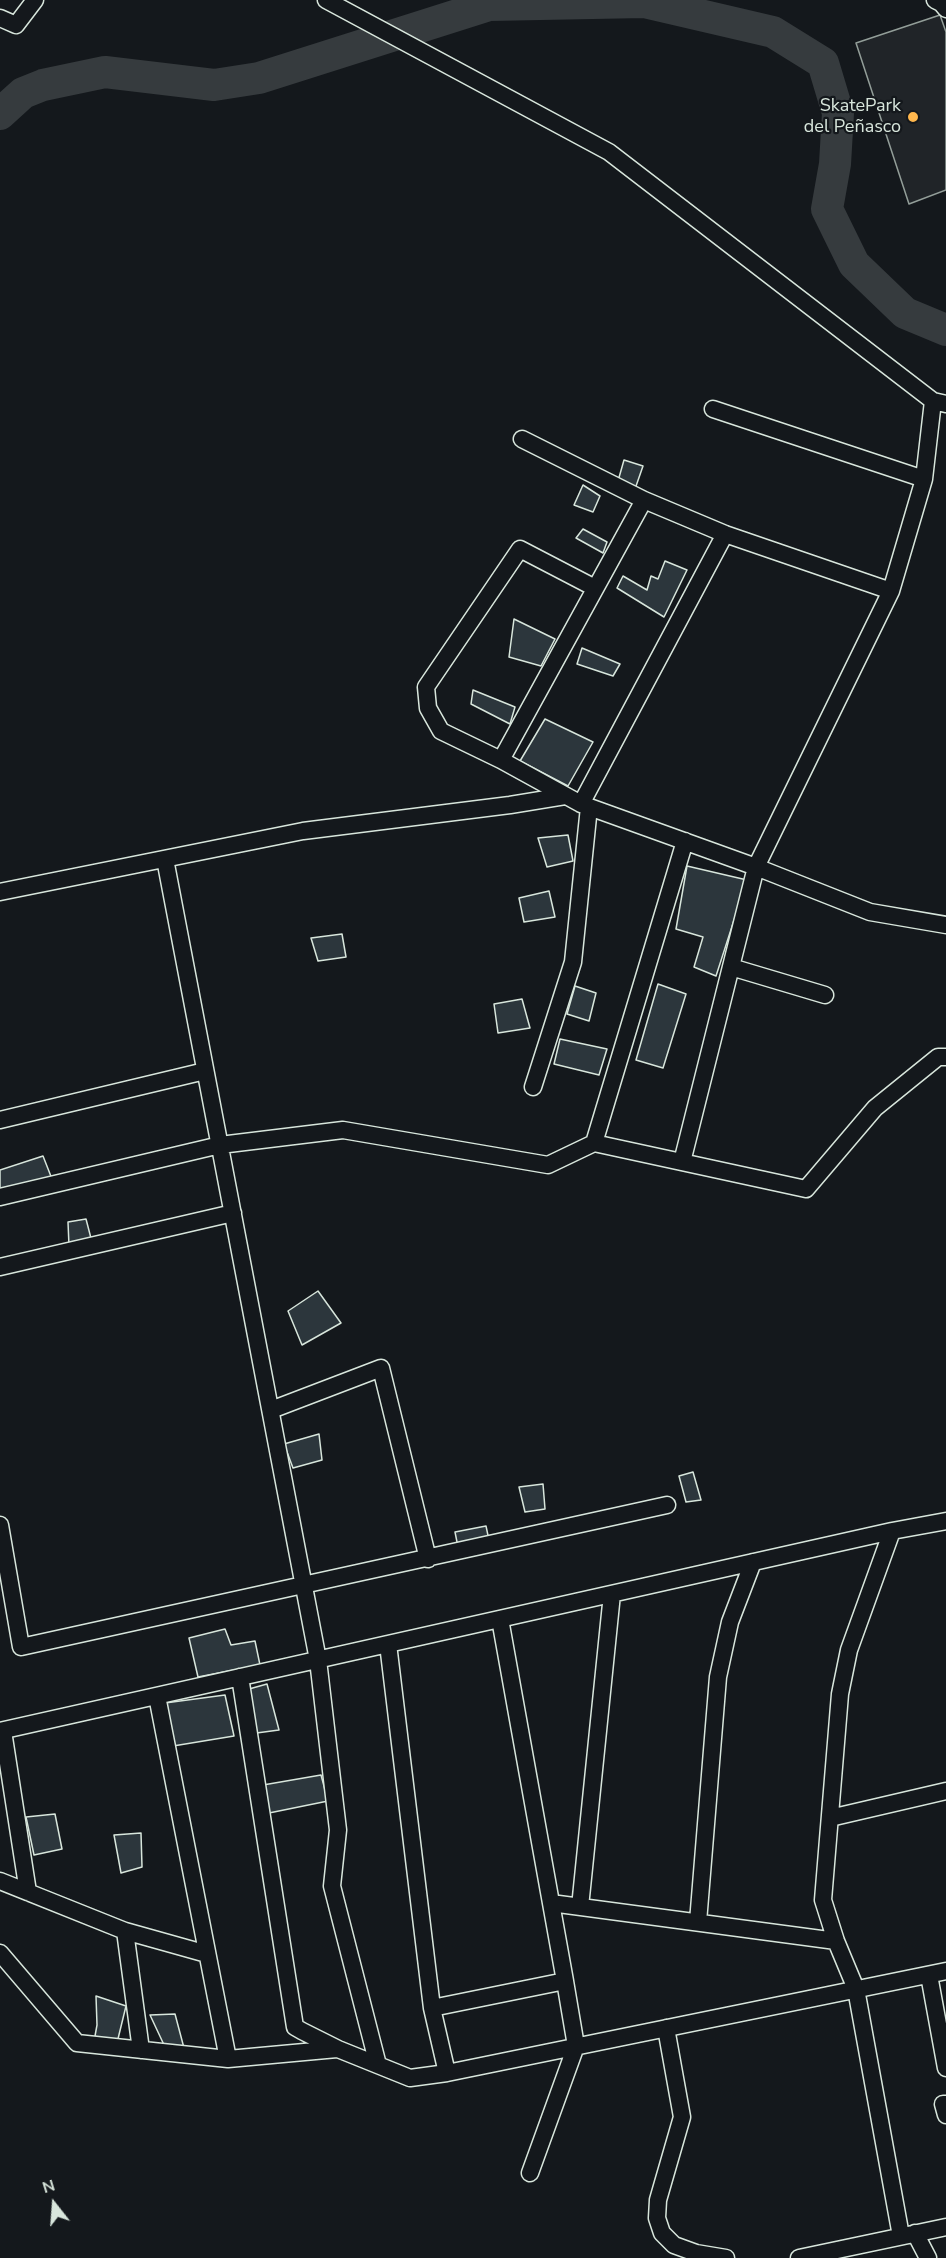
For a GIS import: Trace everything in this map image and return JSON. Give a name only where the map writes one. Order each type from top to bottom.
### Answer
[{"type":"street","points":[[0,18],[16,25],[35,0]]},
{"type":"street","points":[[326,0],[609,152],[940,402],[924,479],[891,591],[756,867],[682,1162]]},
{"type":"street","points":[[935,0],[946,9]]},
{"type":"street","points":[[713,409],[924,479]]},
{"type":"street","points":[[522,439],[644,500],[725,534],[891,591]]},
{"type":"street","points":[[501,760],[644,500]]},
{"type":"street","points":[[533,1087],[573,962],[585,805],[725,534]]},
{"type":"street","points":[[595,588],[520,549],[426,687],[428,708],[441,731],[585,805],[756,867],[870,912],[946,925]]},
{"type":"street","points":[[0,892],[303,831],[510,806],[566,796]]},
{"type":"street","points":[[594,1143],[685,841]]},
{"type":"street","points":[[165,859],[318,1660],[338,1830],[332,1886],[378,2065]]},
{"type":"street","points":[[731,967],[825,995]]},
{"type":"street","points":[[0,1197],[220,1145],[343,1130],[548,1165],[594,1143],[806,1189],[875,1108],[938,1057],[946,1058]]},
{"type":"street","points":[[0,1120],[206,1071]]},
{"type":"street","points":[[0,1267],[233,1213]]},
{"type":"street","points":[[271,1410],[381,1368],[428,1559]]},
{"type":"street","points":[[0,1525],[21,1647],[667,1505]]},
{"type":"street","points":[[28,1892],[2,1731],[892,1531],[946,1521]]},
{"type":"street","points":[[892,1531],[849,1650],[840,1694],[823,1900],[836,1941],[856,1989],[908,2235],[928,2258]]},
{"type":"street","points":[[698,1923],[718,1677],[730,1622],[753,1562]]},
{"type":"street","points":[[580,1907],[612,1594]]},
{"type":"street","points":[[500,1619],[576,2046],[530,2173]]},
{"type":"street","points":[[388,1644],[432,2008],[447,2073]]},
{"type":"street","points":[[240,1677],[296,2026],[338,2049],[410,2078],[447,2073],[946,1971]]},
{"type":"street","points":[[157,1696],[228,2059]]},
{"type":"street","points":[[830,1818],[946,1791]]},
{"type":"street","points":[[0,1881],[125,1931],[207,1954]]},
{"type":"street","points":[[551,1903],[836,1941]]},
{"type":"street","points":[[125,1931],[141,2050]]},
{"type":"street","points":[[0,1953],[77,2043],[228,2059],[338,2049]]},
{"type":"street","points":[[929,1975],[946,2068]]},
{"type":"street","points":[[432,2008],[565,1981]]},
{"type":"street","points":[[666,2028],[682,2117],[658,2200],[657,2218],[662,2233],[674,2246],[696,2253],[726,2258]]},
{"type":"street","points":[[946,2104],[943,2104],[946,2115]]},
{"type":"street","points":[[798,2258],[946,2226]]},
{"type":"shaded area","name":"SkatePark del Peñasco","points":[[940,15],[946,32],[946,190],[909,204],[856,43]]},
{"type":"building","points":[[624,460],[643,466],[635,489],[618,481]]},
{"type":"building","points":[[583,485],[600,496],[593,512],[574,505]]},
{"type":"building","points":[[583,529],[607,542],[603,553],[576,538]]},
{"type":"building","points":[[665,561],[687,570],[664,617],[617,588],[623,576],[647,590],[651,576],[658,579]]},
{"type":"building","points":[[514,619],[555,639],[541,666],[509,657]]},
{"type":"building","points":[[582,648],[620,664],[613,676],[577,664]]},
{"type":"building","points":[[473,690],[515,707],[510,724],[471,704]]},
{"type":"building","points":[[545,719],[593,742],[568,786],[520,761]]},
{"type":"building","points":[[568,835],[573,861],[547,867],[538,838]]},
{"type":"building","points":[[687,866],[747,880],[716,976],[694,967],[703,937],[676,929]]},
{"type":"building","points":[[549,891],[555,917],[524,922],[519,898]]},
{"type":"building","points":[[342,934],[346,957],[318,961],[311,938]]},
{"type":"building","points":[[658,984],[686,994],[663,1068],[636,1060]]},
{"type":"building","points":[[575,986],[596,993],[589,1021],[567,1014]]},
{"type":"building","points":[[522,999],[530,1028],[498,1033],[494,1004]]},
{"type":"building","points":[[560,1039],[607,1049],[599,1075],[554,1064]]},
{"type":"building","points":[[43,1156],[52,1179],[0,1191],[0,1170]]},
{"type":"building","points":[[86,1219],[93,1246],[69,1246],[68,1222]]},
{"type":"building","points":[[318,1291],[341,1323],[302,1345],[288,1311]]},
{"type":"building","points":[[319,1434],[322,1460],[293,1468],[284,1444]]},
{"type":"building","points":[[693,1472],[701,1500],[686,1502],[679,1476]]},
{"type":"building","points":[[543,1484],[545,1509],[525,1512],[519,1487]]},
{"type":"building","points":[[486,1526],[490,1545],[459,1552],[455,1532]]},
{"type":"building","points":[[225,1629],[231,1645],[255,1641],[260,1665],[198,1677],[189,1638]]},
{"type":"building","points":[[267,1684],[279,1730],[249,1734],[249,1689]]},
{"type":"building","points":[[225,1695],[234,1736],[167,1747],[165,1703]]},
{"type":"building","points":[[321,1775],[328,1801],[269,1813],[263,1785]]},
{"type":"building","points":[[55,1814],[62,1849],[34,1855],[26,1817]]},
{"type":"building","points":[[141,1833],[142,1867],[121,1873],[114,1835]]},
{"type":"building","points":[[96,1996],[126,2006],[116,2047],[95,2036]]},
{"type":"building","points":[[175,2014],[184,2048],[165,2047],[150,2015]]},
{"type":"waterway","points":[[0,114],[23,93],[43,85],[105,72],[214,85],[259,78],[489,5],[644,2],[773,32],[823,63],[838,113],[835,164],[827,209],[854,264],[905,313],[946,330]]},
{"type":"place","name":"SkatePark del Peñasco","points":[[913,117]]}]
